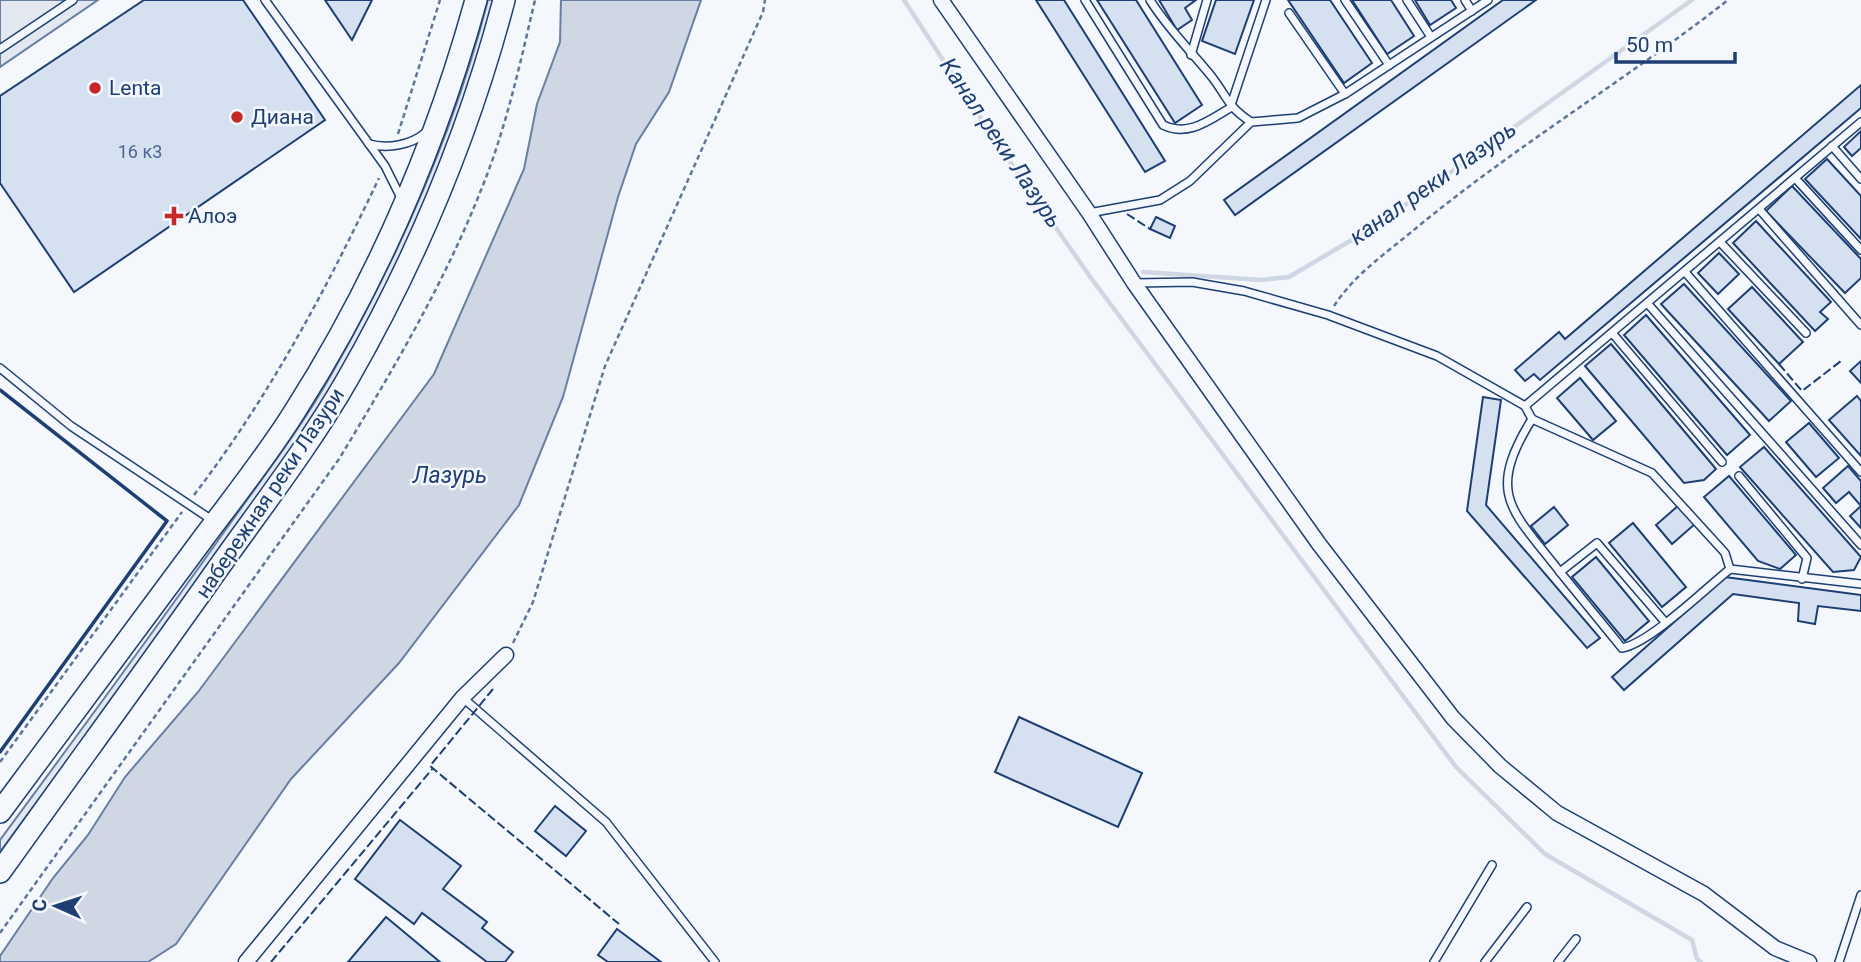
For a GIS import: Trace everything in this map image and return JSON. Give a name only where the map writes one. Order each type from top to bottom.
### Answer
[{"type":"main road","name":"набережная реки Лазури","points":[[0,812],[263,459],[311,386],[363,293],[405,205],[437,124],[476,0]]},
{"type":"main road","name":"набережная реки Лазури","points":[[0,872],[265,506],[346,381],[386,308],[434,206],[474,102],[504,0]]},
{"type":"street","points":[[941,0],[1089,213],[1133,283],[1328,555],[1453,718],[1500,766],[1557,813],[1704,894],[1775,948],[1809,962]]},
{"type":"street","points":[[246,962],[463,697],[506,655]]},
{"type":"lane","points":[[0,48],[73,0]]},
{"type":"lane","points":[[265,0],[385,166],[405,205]]},
{"type":"lane","points":[[1085,0],[1163,125],[1175,131],[1194,129],[1230,108],[1266,0]]},
{"type":"lane","points":[[1150,0],[1169,30],[1213,78],[1230,108],[1251,122],[1297,118],[1345,94],[1488,0]]},
{"type":"lane","points":[[1191,55],[1208,0]]},
{"type":"lane","points":[[1345,0],[1389,65]]},
{"type":"lane","points":[[1407,0],[1431,37]]},
{"type":"lane","points":[[1465,0],[1472,11]]},
{"type":"lane","points":[[1289,13],[1345,94]]},
{"type":"lane","points":[[1089,213],[1160,200],[1190,181],[1251,122]]},
{"type":"lane","points":[[1525,406],[1614,334],[1861,122]]},
{"type":"lane","points":[[369,144],[395,145],[419,139],[437,124]]},
{"type":"lane","points":[[1832,146],[1861,179]]},
{"type":"lane","points":[[1795,178],[1861,250]]},
{"type":"lane","points":[[1759,209],[1861,325]]},
{"type":"lane","points":[[1720,242],[1806,332]]},
{"type":"lane","points":[[1685,272],[1861,472]]},
{"type":"lane","points":[[1133,283],[1192,282],[1244,291],[1328,315],[1437,355],[1525,406],[1532,419],[1652,473],[1725,554],[1730,569]]},
{"type":"lane","points":[[1648,304],[1861,545]]},
{"type":"lane","points":[[1614,334],[1722,462]]},
{"type":"lane","points":[[0,368],[71,426],[215,522]]},
{"type":"lane","points":[[1532,419],[1512,450],[1507,489],[1510,508],[1622,648],[1634,646],[1730,569],[1861,584]]},
{"type":"lane","points":[[1739,476],[1807,558],[1802,579]]},
{"type":"lane","points":[[1560,572],[1597,543],[1665,622]]},
{"type":"lane","points":[[463,697],[606,822],[664,892],[715,962]]},
{"type":"lane","points":[[1434,962],[1492,865]]},
{"type":"lane","points":[[1839,962],[1861,895]]},
{"type":"lane","points":[[1485,962],[1527,907]]},
{"type":"lane","points":[[1558,962],[1576,939]]},
{"type":"path","points":[[395,145],[440,0]]},
{"type":"path","points":[[506,655],[533,602],[605,366],[752,36],[765,0]]},
{"type":"path","points":[[1328,315],[1347,286],[1454,196],[1654,59],[1728,0]]},
{"type":"path","points":[[0,762],[229,450],[289,355],[385,166]]},
{"type":"shaded area","points":[[0,0],[98,0],[0,67]]},
{"type":"shaded area","points":[[488,0],[495,0],[460,111],[433,184],[402,256],[367,325],[308,423],[243,518],[0,852],[0,840],[279,455],[331,375],[402,239],[422,193],[459,98]]},
{"type":"water","name":"Лазурь","points":[[561,0],[701,0],[669,92],[636,144],[618,197],[563,397],[519,505],[399,663],[291,779],[176,944],[148,962],[0,962],[0,956],[53,878],[88,835],[125,777],[198,692],[434,374],[524,169],[537,104],[560,42]]},
{"type":"building","points":[[144,0],[243,0],[325,120],[74,292],[0,183],[0,96]]},
{"type":"building","points":[[325,0],[372,0],[352,40]]},
{"type":"building","points":[[1036,0],[1064,0],[1165,161],[1145,172]]},
{"type":"building","points":[[1097,0],[1136,0],[1202,105],[1175,123]]},
{"type":"building","points":[[1159,0],[1196,0],[1185,8],[1192,20],[1177,30]]},
{"type":"building","points":[[1216,0],[1254,0],[1235,54],[1202,41]]},
{"type":"building","points":[[1288,0],[1330,0],[1372,63],[1344,83]]},
{"type":"building","points":[[1352,0],[1391,0],[1414,36],[1387,54]]},
{"type":"building","points":[[1415,0],[1451,0],[1456,8],[1430,25]]},
{"type":"building","points":[[1503,0],[1536,0],[1235,215],[1224,200]]},
{"type":"building","points":[[1861,85],[1861,108],[1540,380],[1534,374],[1525,381],[1515,370],[1559,332],[1565,339]]},
{"type":"building","points":[[1861,131],[1861,148],[1852,156],[1844,147]]},
{"type":"building","points":[[1827,159],[1861,196],[1861,239],[1805,179]]},
{"type":"building","points":[[1792,186],[1861,259],[1861,278],[1845,293],[1766,211]]},
{"type":"building","points":[[1156,217],[1175,226],[1170,238],[1150,229]]},
{"type":"building","points":[[1756,221],[1831,302],[1820,312],[1828,319],[1815,331],[1733,243]]},
{"type":"building","points":[[1719,253],[1739,274],[1718,294],[1698,273]]},
{"type":"building","points":[[1684,284],[1791,401],[1769,421],[1661,304]]},
{"type":"building","points":[[1752,287],[1803,342],[1779,364],[1728,309]]},
{"type":"building","points":[[1646,315],[1750,435],[1727,455],[1624,335]]},
{"type":"building","points":[[1611,344],[1716,469],[1704,480],[1684,483],[1585,366]]},
{"type":"building","points":[[1861,361],[1861,383],[1850,371]]},
{"type":"building","points":[[1580,378],[1616,421],[1593,440],[1557,398]]},
{"type":"building","points":[[1857,396],[1861,401],[1861,456],[1829,420]]},
{"type":"building","points":[[1483,397],[1501,400],[1486,505],[1600,638],[1587,648],[1467,511]]},
{"type":"building","points":[[1809,423],[1839,458],[1816,477],[1786,442]]},
{"type":"building","points":[[1764,447],[1861,557],[1854,570],[1833,572],[1740,467]]},
{"type":"building","points":[[1848,466],[1861,481],[1861,506],[1849,492],[1836,503],[1823,488]]},
{"type":"building","points":[[1729,476],[1796,555],[1780,569],[1758,561],[1704,497]]},
{"type":"building","points":[[1679,505],[1695,524],[1672,544],[1656,525]]},
{"type":"building","points":[[1861,506],[1861,528],[1850,516]]},
{"type":"building","points":[[1554,507],[1568,525],[1545,544],[1531,526]]},
{"type":"building","points":[[1633,523],[1686,587],[1662,607],[1609,543]]},
{"type":"building","points":[[1596,557],[1649,621],[1625,641],[1572,577]]},
{"type":"building","points":[[1725,577],[1861,595],[1861,611],[1818,606],[1815,624],[1798,621],[1799,603],[1733,594],[1624,690],[1612,677]]},
{"type":"building","points":[[1019,717],[1142,773],[1118,827],[995,772]]},
{"type":"building","points":[[555,806],[586,831],[566,856],[535,831]]},
{"type":"building","points":[[400,820],[461,866],[443,889],[487,922],[482,928],[513,952],[505,962],[487,962],[422,913],[414,924],[355,879]]},
{"type":"building","points":[[386,917],[440,962],[348,962]]},
{"type":"building","points":[[617,929],[661,962],[608,962],[598,955]]},
{"type":"waterway","name":"Канал реки Лазурь","points":[[904,0],[999,146],[1091,278],[1456,767],[1545,854],[1692,940],[1697,959],[1701,962]]},
{"type":"waterway","name":"канал реки Лазурь","points":[[1143,272],[1261,280],[1289,277],[1377,225],[1692,0]]},
{"type":"fence","points":[[1127,214],[1150,229]]},
{"type":"fence","points":[[1779,364],[1802,391],[1841,361]]},
{"type":"fence","points":[[493,689],[430,766],[619,924]]},
{"type":"fence","points":[[271,962],[433,768]]},
{"type":"wall","points":[[0,390],[167,521],[0,752]]},
{"type":"place","name":"Lenta","points":[[95,88]]},
{"type":"place","name":"Диана","points":[[237,117]]},
{"type":"place","name":"Алоэ","points":[[174,216]]}]
